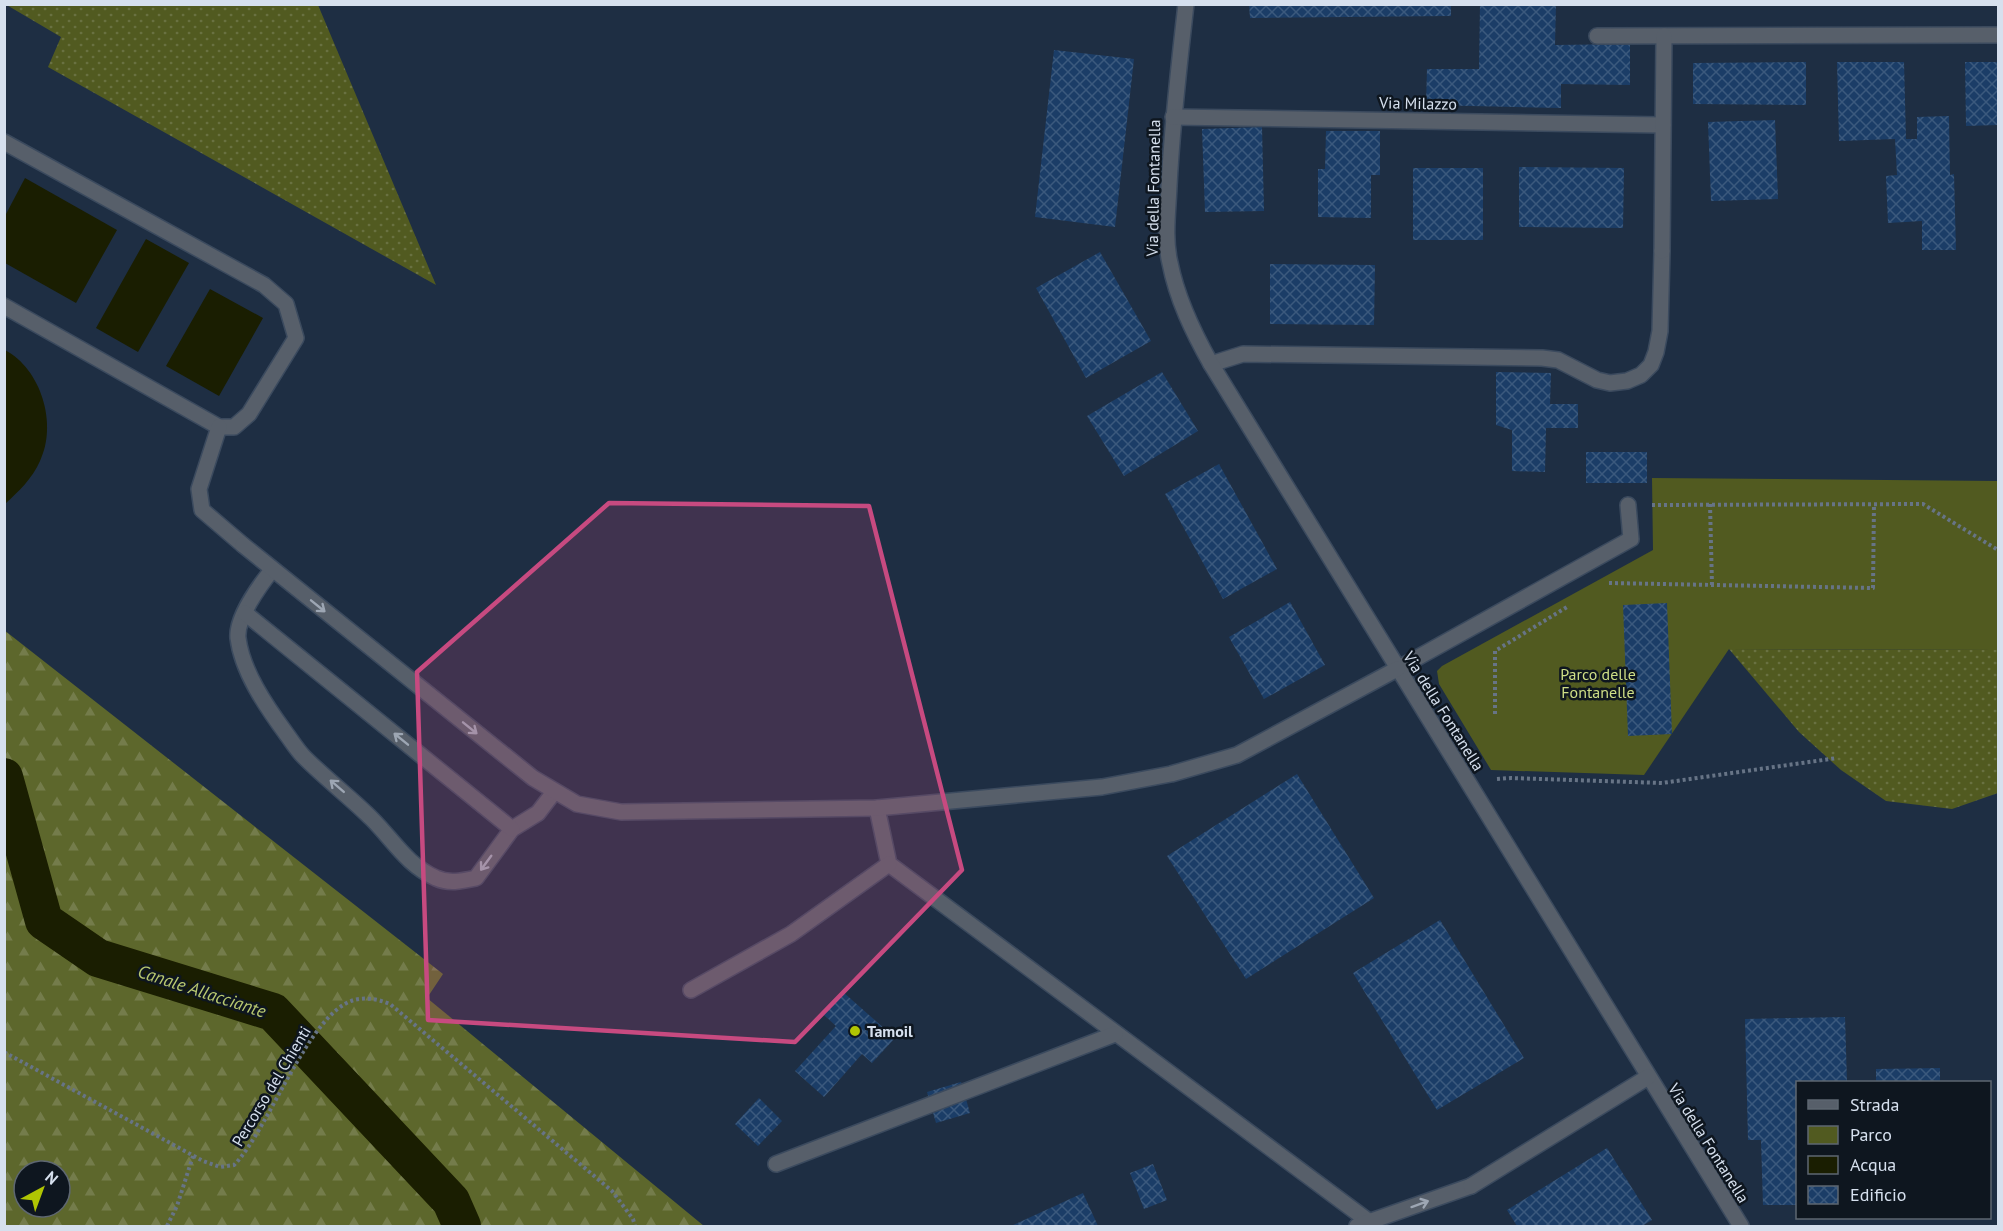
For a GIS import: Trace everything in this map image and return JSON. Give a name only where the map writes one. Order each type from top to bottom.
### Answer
[{"type":"street","name":"Via della Fontanella","points":[[1186,4],[1173,117],[1167,223],[1169,262],[1190,324],[1211,364],[1397,669],[1741,1227]]},
{"type":"street","points":[[1597,36],[1998,35]]},
{"type":"street","points":[[1211,364],[1243,354],[1542,358],[1558,360],[1597,380],[1610,383],[1628,381],[1641,375],[1651,365],[1660,331],[1664,36]]},
{"type":"street","name":"Via Milazzo","points":[[1173,117],[1663,125]]},
{"type":"street","points":[[4,142],[264,285],[286,304],[296,338],[249,414],[234,427],[219,427],[4,306]]},
{"type":"street","points":[[219,427],[199,489],[202,510],[272,570],[533,778],[577,804],[621,812],[877,808],[1102,787],[1171,774],[1237,755],[1631,539],[1628,505]]},
{"type":"street","points":[[272,570],[245,613],[238,637],[247,668],[262,701],[303,756],[355,802],[390,837],[411,863],[436,878],[454,882],[476,878],[512,829],[538,813],[554,792]]},
{"type":"street","points":[[245,613],[512,829]]},
{"type":"street","points":[[877,808],[889,864],[1367,1225]]},
{"type":"street","points":[[691,990],[791,934],[889,864]]},
{"type":"street","points":[[776,1164],[1115,1034]]},
{"type":"street","name":"Via della Fontanella","points":[[1367,1225],[1471,1186],[1647,1077]]},
{"type":"path","points":[[1710,504],[1712,585]]},
{"type":"path","points":[[1602,586],[1605,582],[1873,588],[1874,504]]},
{"type":"path","points":[[1652,505],[1923,504],[1998,550]]},
{"type":"path","points":[[1495,714],[1495,651],[1573,604]]},
{"type":"path","points":[[1466,782],[1511,778],[1662,783],[1837,758]]},
{"type":"path","name":"Percorso del Chienti","points":[[4,1052],[193,1156],[220,1167],[234,1165],[249,1147],[284,1083],[318,1031],[342,1006],[353,1000],[377,999],[390,1004],[612,1191],[633,1219],[635,1227]]},
{"type":"path","points":[[167,1227],[177,1206],[193,1156]]},
{"type":"highlighted area","points":[[609,503],[869,506],[962,870],[795,1042],[428,1020],[417,672]]},
{"type":"green space","points":[[5,4],[318,5],[436,285],[48,67],[61,37]]},
{"type":"green space","name":"Parco delle Fontanelle","points":[[1652,478],[1998,481],[1998,650],[1729,649],[1644,775],[1491,770],[1439,684],[1437,671],[1442,666],[1653,550]]},
{"type":"green space","points":[[4,630],[443,974],[427,998],[704,1226],[5,1226]]},
{"type":"green space","points":[[1729,649],[1998,650],[1998,793],[1952,809],[1886,801],[1841,770],[1799,732]]},
{"type":"water","points":[[25,178],[117,230],[76,303],[5,263],[5,216]]},
{"type":"water","points":[[146,239],[189,263],[138,352],[96,328]]},
{"type":"water","points":[[210,289],[263,318],[219,396],[166,366]]},
{"type":"water","points":[[5,350],[18,359],[37,384],[43,399],[47,431],[45,446],[37,467],[25,484],[5,504]]},
{"type":"building","points":[[1249,4],[1451,4],[1451,16],[1250,18]]},
{"type":"building","points":[[1480,4],[1556,4],[1555,45],[1630,44],[1630,85],[1561,84],[1561,108],[1426,105],[1427,69],[1479,69]]},
{"type":"building","points":[[1054,50],[1134,59],[1115,227],[1035,217]]},
{"type":"building","points":[[1806,62],[1806,105],[1693,104],[1693,63]]},
{"type":"building","points":[[1837,62],[1904,62],[1906,139],[1917,139],[1917,117],[1949,116],[1950,175],[1954,174],[1956,250],[1922,250],[1922,221],[1888,223],[1886,176],[1897,175],[1895,139],[1839,141]]},
{"type":"building","points":[[1965,62],[1998,62],[1998,125],[1966,126]]},
{"type":"building","points":[[1775,120],[1778,199],[1711,201],[1708,122]]},
{"type":"building","points":[[1262,127],[1264,211],[1205,212],[1202,129]]},
{"type":"building","points":[[1326,131],[1380,131],[1380,175],[1371,175],[1371,218],[1318,217],[1318,169],[1325,169]]},
{"type":"building","points":[[1519,167],[1624,168],[1623,228],[1519,227]]},
{"type":"building","points":[[1413,168],[1483,168],[1483,240],[1413,240]]},
{"type":"building","points":[[1100,252],[1151,341],[1086,378],[1036,288]]},
{"type":"building","points":[[1270,264],[1375,265],[1374,325],[1270,324]]},
{"type":"building","points":[[1162,372],[1198,431],[1124,476],[1087,416]]},
{"type":"building","points":[[1496,372],[1551,373],[1550,404],[1578,404],[1578,428],[1546,428],[1545,472],[1512,471],[1512,430],[1496,425]]},
{"type":"building","points":[[1586,452],[1647,452],[1647,483],[1586,483]]},
{"type":"building","points":[[1219,464],[1277,569],[1223,599],[1165,494]]},
{"type":"building","points":[[1290,602],[1325,665],[1264,699],[1229,637]]},
{"type":"building","points":[[1667,603],[1672,734],[1628,736],[1623,605]]},
{"type":"building","points":[[1297,774],[1374,898],[1246,979],[1167,856]]},
{"type":"building","points":[[1440,920],[1524,1058],[1437,1110],[1353,973]]},
{"type":"building","points":[[843,992],[895,1038],[872,1063],[862,1054],[824,1097],[795,1071],[836,1026],[823,1014]]},
{"type":"building","points":[[1845,1017],[1847,1081],[1796,1081],[1796,1205],[1763,1205],[1761,1140],[1748,1140],[1745,1019]]},
{"type":"building","points":[[1940,1068],[1940,1081],[1876,1081],[1876,1069]]},
{"type":"building","points":[[961,1082],[970,1113],[936,1123],[927,1092]]},
{"type":"building","points":[[759,1098],[782,1121],[758,1146],[735,1124]]},
{"type":"building","points":[[1607,1148],[1652,1220],[1642,1226],[1517,1226],[1507,1210]]},
{"type":"building","points":[[1153,1164],[1167,1200],[1144,1209],[1130,1173]]},
{"type":"building","points":[[1083,1193],[1098,1226],[1011,1226]]},
{"type":"waterway","name":"Canale Allacciante","points":[[4,777],[44,921],[98,958],[273,1012],[451,1201],[462,1226]]},
{"type":"place","name":"Tamoil","points":[[855,1031]]}]
